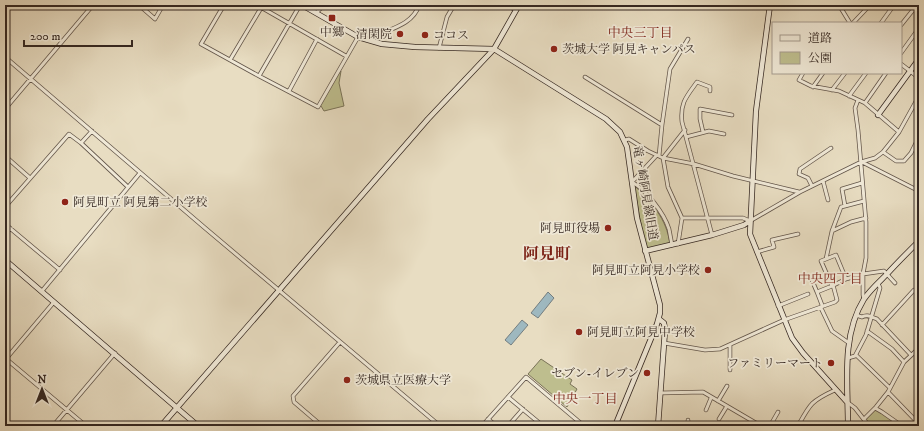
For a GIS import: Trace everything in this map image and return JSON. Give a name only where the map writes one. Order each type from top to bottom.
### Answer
[{"type":"street","points":[[5,109],[93,5]]},
{"type":"street","points":[[139,5],[144,7],[155,19],[163,5]]},
{"type":"street","points":[[257,5],[346,56]]},
{"type":"street","points":[[259,76],[301,5],[358,37],[394,46],[494,49]]},
{"type":"street","points":[[316,13],[324,5]]},
{"type":"street","points":[[369,40],[410,20],[419,5]]},
{"type":"street","points":[[439,48],[447,17],[454,5]]},
{"type":"street","points":[[505,5],[516,10]]},
{"type":"street","points":[[161,426],[428,119],[494,49],[519,5]]},
{"type":"street","points":[[770,5],[756,111],[750,234],[778,306],[798,346],[835,390],[855,408],[869,426]]},
{"type":"street","points":[[840,5],[851,22]]},
{"type":"street","points":[[853,22],[870,5]]},
{"type":"street","points":[[882,22],[894,5]]},
{"type":"street","points":[[902,25],[918,5]]},
{"type":"street","points":[[222,6],[201,44],[318,107],[358,37]]},
{"type":"street","points":[[230,60],[261,8]]},
{"type":"street","points":[[902,51],[919,28]]},
{"type":"street","points":[[289,91],[317,39]]},
{"type":"street","points":[[672,245],[669,228],[659,210],[640,187],[632,182],[658,156],[670,69],[688,39]]},
{"type":"street","name":"竜ヶ崎阿見線旧道","points":[[494,49],[606,119],[620,132],[625,140],[637,218],[660,305],[659,319],[616,426]]},
{"type":"street","points":[[5,57],[440,426]]},
{"type":"street","points":[[878,115],[919,59]]},
{"type":"street","points":[[902,65],[919,78]]},
{"type":"street","points":[[802,74],[799,80],[807,85],[839,91],[864,103],[899,132]]},
{"type":"street","points":[[813,86],[822,74]]},
{"type":"street","points":[[832,90],[844,74]]},
{"type":"street","points":[[848,96],[865,74]]},
{"type":"street","points":[[864,103],[885,74]]},
{"type":"street","points":[[585,77],[662,125]]},
{"type":"street","points":[[710,91],[710,87],[697,82],[685,98],[682,104],[681,113],[712,235]]},
{"type":"street","points":[[645,251],[678,244],[744,225],[800,192],[861,162],[875,158],[883,152],[899,132],[919,96]]},
{"type":"street","points":[[858,100],[855,108],[866,218],[866,258],[863,274],[864,299]]},
{"type":"street","points":[[704,132],[700,119],[700,109],[732,115]]},
{"type":"street","points":[[678,244],[682,218],[668,187],[663,158],[685,130]]},
{"type":"street","points":[[686,137],[709,131],[724,134]]},
{"type":"street","points":[[81,143],[92,132]]},
{"type":"street","points":[[5,207],[69,134],[81,143],[128,187]]},
{"type":"street","points":[[883,152],[896,161],[904,161],[911,153],[919,137]]},
{"type":"street","points":[[625,140],[629,139],[648,151],[663,158],[694,164],[733,176],[800,192]]},
{"type":"street","points":[[812,186],[808,178],[799,174],[800,169],[831,148]]},
{"type":"street","points":[[5,156],[30,178]]},
{"type":"street","points":[[861,162],[919,190]]},
{"type":"street","points":[[42,291],[140,173]]},
{"type":"street","points":[[823,181],[828,200]]},
{"type":"street","points":[[845,206],[842,190],[862,183]]},
{"type":"street","points":[[826,259],[832,231],[841,207],[864,201]]},
{"type":"street","points":[[682,218],[743,218],[750,221]]},
{"type":"street","points":[[832,231],[851,222],[866,218]]},
{"type":"street","points":[[5,224],[60,270]]},
{"type":"street","points":[[5,234],[10,228]]},
{"type":"street","points":[[757,252],[774,247],[772,240],[798,234]]},
{"type":"street","points":[[848,426],[847,402],[849,342],[856,315],[864,299],[919,241]]},
{"type":"street","points":[[664,343],[705,350],[720,349],[784,320],[835,302],[837,300],[833,285],[821,261],[836,255],[846,279]]},
{"type":"street","points":[[5,260],[198,426]]},
{"type":"street","points":[[817,292],[846,279],[863,274],[884,271],[895,283]]},
{"type":"street","points":[[811,278],[822,305],[821,308],[832,331],[849,342]]},
{"type":"street","points":[[848,358],[856,355],[867,331],[870,316],[880,288],[878,283]]},
{"type":"street","points":[[882,325],[914,290],[919,293]]},
{"type":"street","points":[[778,306],[808,294]]},
{"type":"street","points":[[54,302],[5,359],[86,426]]},
{"type":"street","points":[[856,315],[862,317],[865,315],[877,319],[911,355]]},
{"type":"street","points":[[658,426],[664,343],[664,323],[659,319]]},
{"type":"street","points":[[867,331],[892,349],[904,362]]},
{"type":"street","points":[[322,426],[294,402],[293,396],[340,342]]},
{"type":"street","points":[[730,345],[730,370]]},
{"type":"street","points":[[864,419],[888,392],[904,362],[919,348]]},
{"type":"street","points":[[53,426],[114,353]]},
{"type":"street","points":[[856,355],[890,388]]},
{"type":"street","points":[[482,426],[526,376],[584,426]]},
{"type":"street","points":[[718,401],[727,386]]},
{"type":"street","points":[[798,426],[806,410],[814,400],[835,390]]},
{"type":"street","points":[[660,392],[703,392],[761,426]]},
{"type":"street","points":[[888,392],[919,424]]},
{"type":"street","points":[[508,397],[543,426]]},
{"type":"street","points":[[706,410],[712,398]]},
{"type":"street","points":[[719,419],[727,406]]},
{"type":"street","points":[[875,408],[902,426]]},
{"type":"street","points":[[508,426],[523,409]]},
{"type":"street","points":[[770,426],[778,412]]},
{"type":"street","points":[[488,419],[496,426]]},
{"type":"street","points":[[688,420],[688,426]]},
{"type":"green space","points":[[339,70],[341,71],[339,83],[344,106],[324,111],[321,106],[319,107]]},
{"type":"green space","points":[[634,185],[662,218],[670,244],[646,249]]},
{"type":"green space","points":[[541,359],[572,380],[570,384],[577,389],[567,407],[528,374]]},
{"type":"green space","points":[[875,408],[902,426],[869,426],[864,419]]},
{"type":"water","points":[[548,292],[554,298],[538,318],[531,313]]},
{"type":"water","points":[[522,320],[528,325],[511,345],[505,340]]},
{"type":"place","name":"中郷","points":[[332,18]]},
{"type":"place","name":"清閑院","points":[[400,34]]},
{"type":"place","name":"ココス","points":[[425,35]]},
{"type":"place","name":"茨城大学 阿見キャンパス","points":[[554,49]]},
{"type":"place","name":"阿見町立 阿見第二小学校","points":[[65,202]]},
{"type":"place","name":"阿見町役場","points":[[608,228]]},
{"type":"place","name":"阿見町立阿見小学校","points":[[708,270]]},
{"type":"place","name":"阿見町立阿見中学校","points":[[579,332]]},
{"type":"place","name":"ファミリーマート","points":[[831,363]]},
{"type":"place","name":"セブン-イレブン","points":[[647,373]]},
{"type":"place","name":"茨城県立医療大学","points":[[347,380]]},
{"type":"district","name":"中央三丁目","points":[[640,33]]},
{"type":"district","name":"阿見町","points":[[547,254]]},
{"type":"district","name":"中央四丁目","points":[[830,279]]},
{"type":"district","name":"中央一丁目","points":[[585,399]]}]
